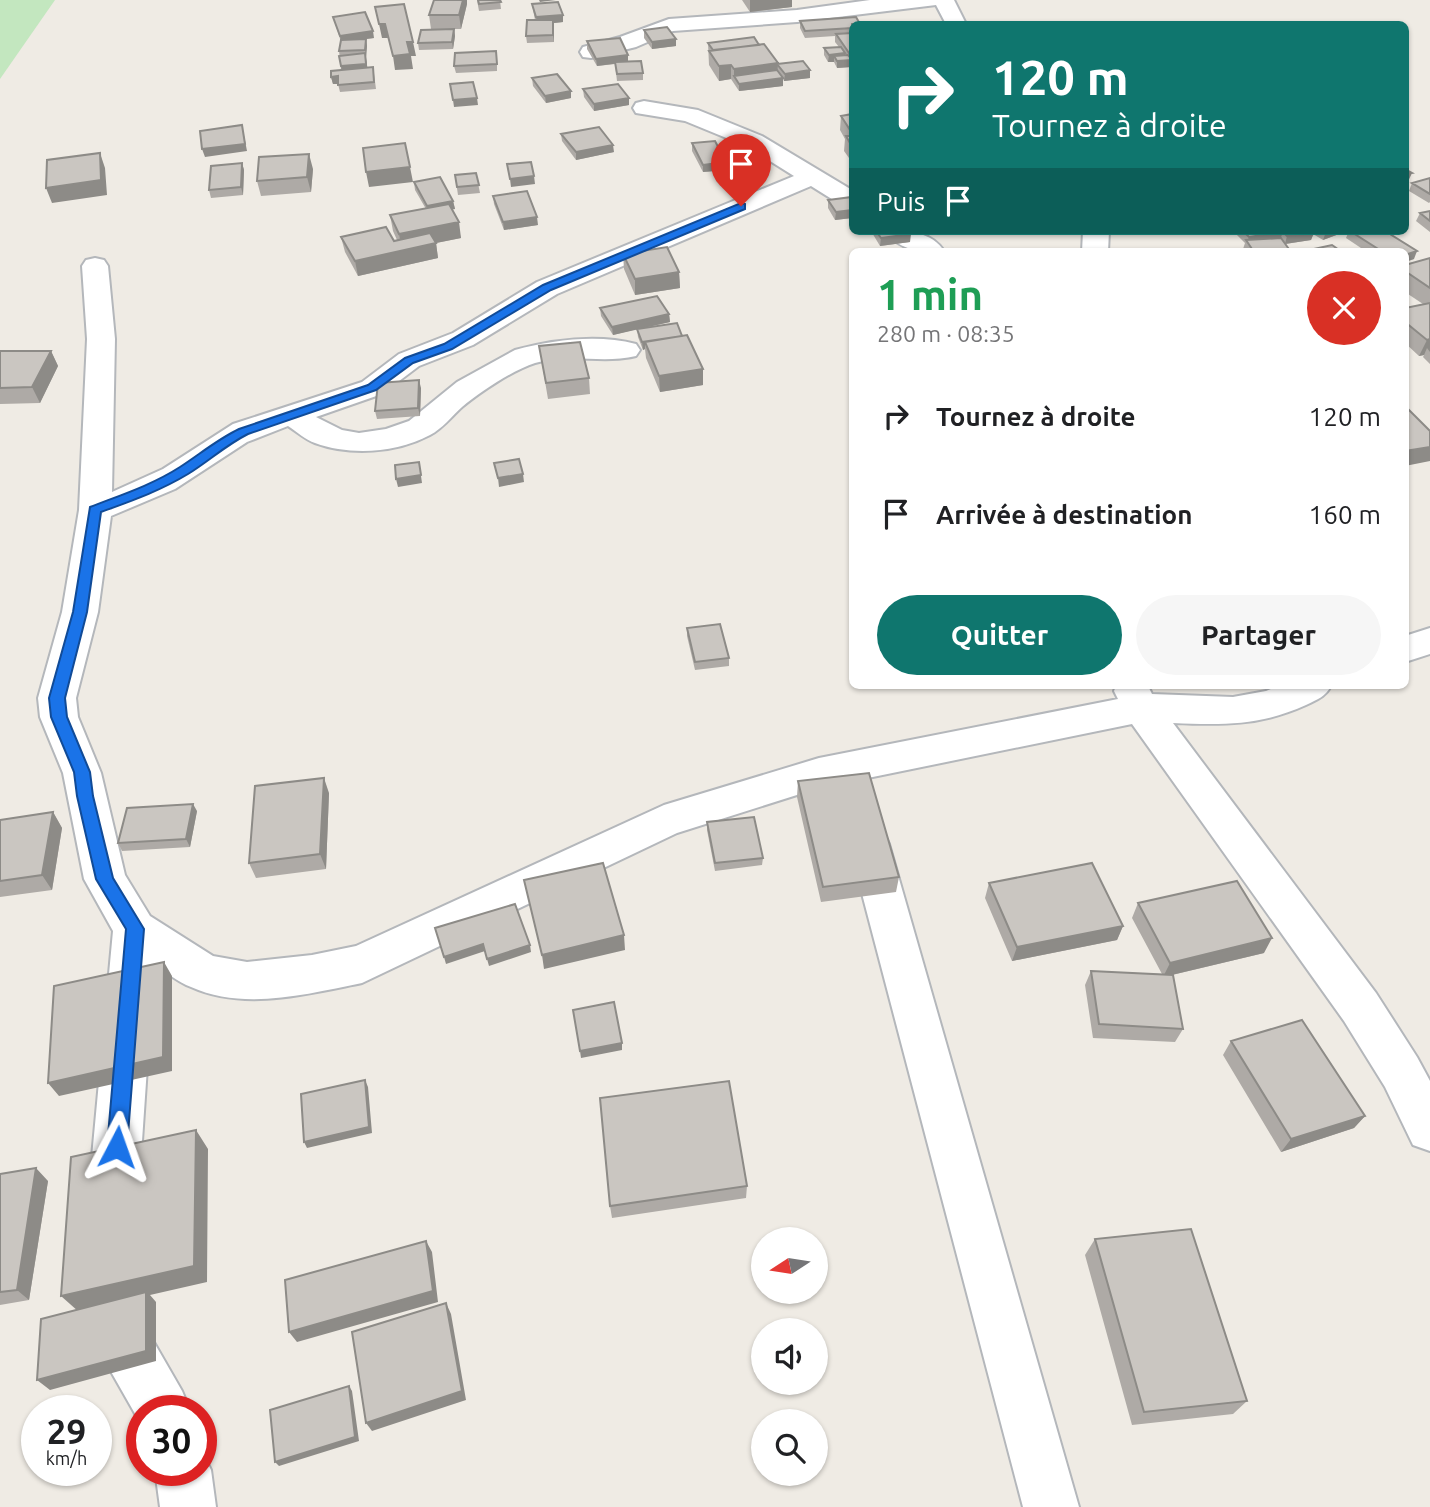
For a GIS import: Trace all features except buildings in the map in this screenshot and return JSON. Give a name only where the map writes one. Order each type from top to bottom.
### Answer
[{"type":"street","points":[[591,52],[628,42],[669,25],[797,16],[830,10],[933,0]]},
{"type":"street","points":[[944,0],[954,21]]},
{"type":"street","points":[[644,108],[690,115],[722,126],[754,141],[849,199]]},
{"type":"street","points":[[95,510],[151,489],[186,470],[224,441],[244,431],[372,388],[409,360],[456,343],[547,288],[814,176]]},
{"type":"street","points":[[905,235],[926,248]]},
{"type":"street","points":[[95,266],[101,339],[95,510],[80,612],[57,698],[59,717],[82,772],[85,796],[105,879],[135,929],[204,973],[247,981],[312,974],[362,964],[664,821],[819,774],[1136,697],[1233,711],[1273,704],[1306,689]]},
{"type":"street","points":[[293,416],[324,436],[359,443],[391,438],[420,428],[467,388],[525,356],[568,348],[626,350]]},
{"type":"street","points":[[1409,648],[1430,641]]},
{"type":"street","points":[[1136,697],[1360,1007],[1401,1072],[1430,1129]]},
{"type":"street","points":[[848,768],[1051,1507]]},
{"type":"street","points":[[135,929],[112,1262],[120,1335],[154,1395]]},
{"type":"street","points":[[185,1486],[188,1507]]},
{"type":"green space","points":[[0,0],[55,0],[0,79]]},
{"type":"route","points":[[117,1147],[135,929],[105,879],[85,796],[82,772],[64,732],[57,698],[80,612],[95,510],[151,489],[186,470],[224,441],[244,431],[372,388],[409,360],[448,347],[547,288],[741,206]]}]
